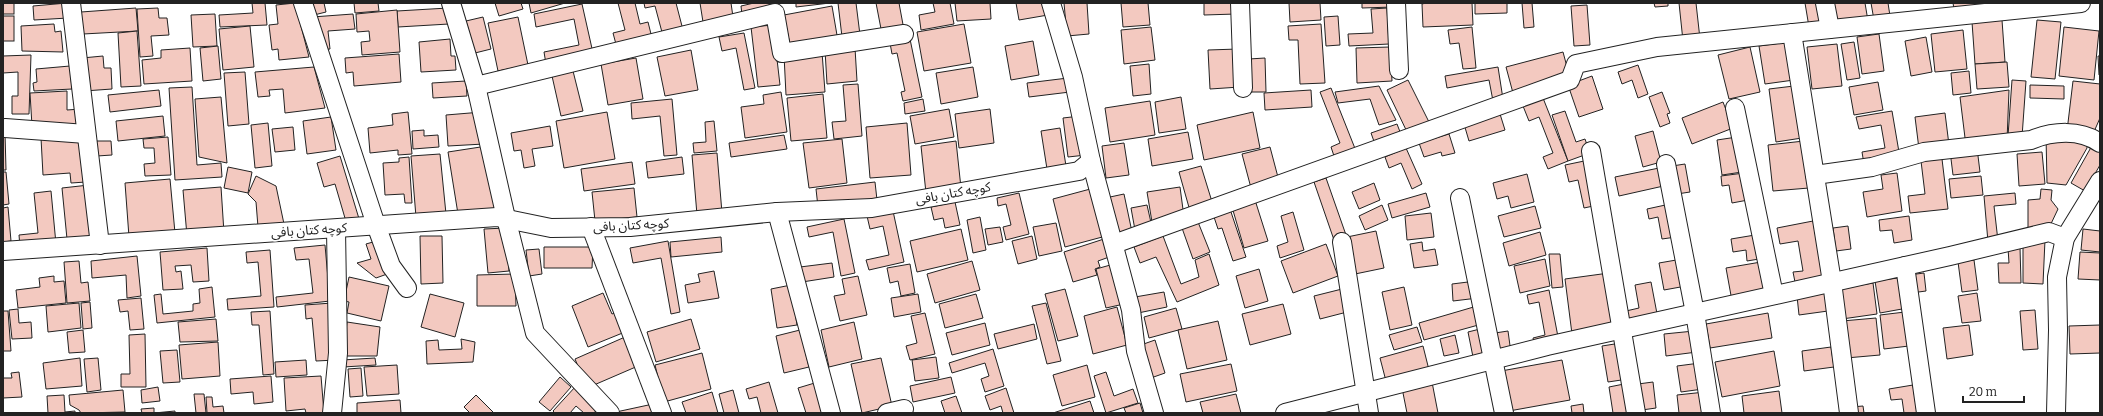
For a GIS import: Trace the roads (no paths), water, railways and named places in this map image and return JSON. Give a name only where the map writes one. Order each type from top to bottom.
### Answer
[{"type":"street","points":[[71,3],[100,245]]},
{"type":"street","points":[[303,3],[376,225],[392,266],[407,288]]},
{"type":"street","points":[[451,3],[476,86],[506,218],[535,334],[610,413]]},
{"type":"street","points":[[1051,3],[1073,77],[1092,161],[1131,310],[1136,351],[1154,413]]},
{"type":"street","points":[[1240,3],[1243,88]]},
{"type":"street","points":[[1396,3],[1399,70]]},
{"type":"street","points":[[1825,3],[1830,28]]},
{"type":"street","points":[[1114,244],[1570,80],[1576,64],[1657,47],[2080,3]]},
{"type":"street","points":[[476,86],[775,13],[782,53],[904,34]]},
{"type":"street","points":[[1792,33],[1832,282],[1849,413]]},
{"type":"street","points":[[1735,108],[1774,295]]},
{"type":"street","points":[[5,128],[86,134]]},
{"type":"street","points":[[1815,175],[1872,167],[1924,152],[2031,140],[2046,134],[2074,133],[2092,137],[2100,143]]},
{"type":"street","points":[[1591,151],[1636,413]]},
{"type":"street","name":"کوچه کتان بافی","points":[[3,251],[497,217],[551,228],[630,227],[777,212],[872,208],[1079,171],[1092,161]]},
{"type":"street","points":[[1666,164],[1695,313],[1711,413]]},
{"type":"street","points":[[2056,413],[2058,330],[2057,277],[2065,238],[2100,182]]},
{"type":"street","points":[[1460,198],[1504,413]]},
{"type":"street","points":[[777,212],[831,413]]},
{"type":"street","points":[[591,227],[662,413]]},
{"type":"street","points":[[332,413],[338,353],[336,228]]},
{"type":"street","points":[[1285,413],[1621,329],[1905,266],[2049,232],[2065,238]]},
{"type":"street","points":[[1342,242],[1369,413]]},
{"type":"street","points":[[1905,266],[1926,413]]}]
